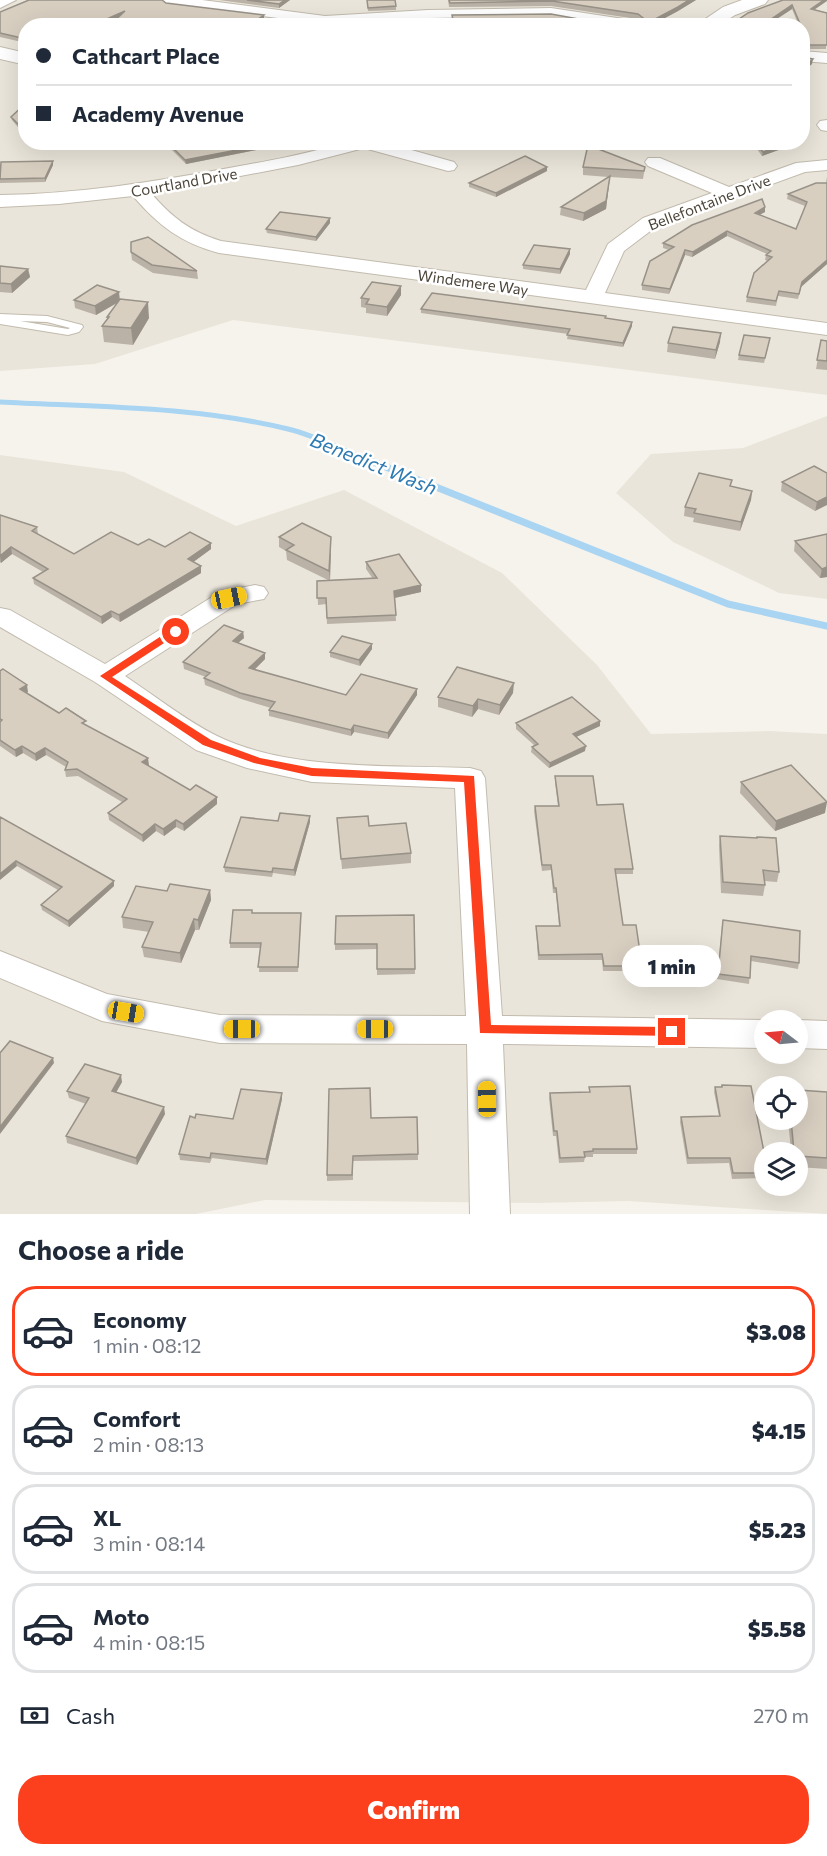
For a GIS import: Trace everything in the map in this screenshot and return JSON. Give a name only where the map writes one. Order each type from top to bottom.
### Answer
[{"type":"street","points":[[0,4],[9,0]]},
{"type":"street","points":[[167,0],[221,3],[313,18]]},
{"type":"street","points":[[698,18],[714,8],[735,0]]},
{"type":"street","points":[[718,18],[729,11],[759,0]]},
{"type":"street","points":[[341,18],[426,7],[551,12],[588,18]]},
{"type":"street","points":[[0,53],[18,57]]},
{"type":"street","points":[[810,57],[827,58]]},
{"type":"street","points":[[0,61],[18,64]]},
{"type":"street","name":"Courtland Drive","points":[[0,201],[97,196],[139,191],[306,159],[339,150]]},
{"type":"street","points":[[390,150],[448,166]]},
{"type":"street","points":[[654,162],[729,194]]},
{"type":"street","name":"Bellefontaine Drive","points":[[593,298],[615,248],[650,222],[802,167],[827,165]]},
{"type":"street","name":"Windemere Way","points":[[139,191],[177,232],[196,241],[219,247],[827,328]]},
{"type":"street","points":[[105,676],[229,598],[255,592]]},
{"type":"street","points":[[0,616],[105,676],[207,743],[258,761],[312,772],[470,778],[485,1030],[490,1214]]},
{"type":"street","points":[[0,964],[102,1007],[220,1029],[754,1034]]},
{"type":"street","points":[[808,1034],[827,1035]]},
{"type":"lane","points":[[0,319],[47,319],[78,327],[68,332],[0,319]]},
{"type":"shaded area","points":[[0,0],[827,0],[827,395],[233,320],[95,364],[0,371]]},
{"type":"shaded area","points":[[827,416],[827,599],[779,593],[673,542],[616,493],[651,454],[743,448]]},
{"type":"shaded area","points":[[0,455],[124,472],[236,526],[344,490],[502,573],[597,665],[651,734],[769,731],[827,734],[827,1214],[628,1201],[537,1203],[265,1200],[196,1214],[0,1214]]},
{"type":"building","points":[[29,0],[162,0],[166,3],[264,15],[260,18],[118,18],[125,11],[109,18],[18,18],[18,37],[0,33],[0,12]]},
{"type":"building","points":[[247,0],[285,0],[279,4]]},
{"type":"building","points":[[367,0],[395,0],[396,6],[368,8]]},
{"type":"building","points":[[449,0],[689,0],[657,18],[643,18],[638,14],[552,1],[450,3]]},
{"type":"building","points":[[783,0],[824,0],[811,9],[827,13],[827,45],[810,45],[810,18],[798,18],[792,5],[773,18],[741,18]]},
{"type":"building","points":[[551,14],[573,18],[453,18],[452,15]]},
{"type":"building","points":[[18,110],[18,124],[11,117]]},
{"type":"building","points":[[175,150],[237,150],[185,160]]},
{"type":"building","points":[[587,150],[601,150],[645,167],[644,171],[583,167]]},
{"type":"building","points":[[525,156],[547,167],[496,193],[469,183]]},
{"type":"building","points":[[53,161],[45,178],[0,179],[1,162]]},
{"type":"building","points":[[610,176],[606,201],[584,213],[561,207]]},
{"type":"building","points":[[816,183],[827,183],[827,260],[802,282],[799,294],[779,291],[776,301],[747,297],[754,273],[772,257],[766,255],[771,251],[727,231],[693,252],[685,250],[670,289],[642,285],[650,261],[674,247],[663,243],[692,225],[762,199],[765,207],[755,213],[796,229],[807,202],[788,194]]},
{"type":"building","points":[[280,212],[330,218],[316,237],[266,229]]},
{"type":"building","points":[[148,237],[197,271],[152,265],[131,252],[131,242]]},
{"type":"building","points":[[534,245],[570,249],[560,269],[523,265]]},
{"type":"building","points":[[0,266],[28,269],[11,284],[0,283]]},
{"type":"building","points":[[372,282],[401,286],[387,307],[366,304],[369,299],[361,298]]},
{"type":"building","points":[[97,285],[119,292],[95,306],[74,300]]},
{"type":"building","points":[[432,293],[606,316],[605,318],[632,322],[623,343],[567,335],[570,329],[421,309]]},
{"type":"building","points":[[120,299],[148,302],[131,328],[102,326],[109,317],[107,317]]},
{"type":"building","points":[[673,327],[721,333],[716,350],[668,343]]},
{"type":"building","points":[[744,335],[770,338],[765,358],[739,355]]},
{"type":"building","points":[[821,340],[827,341],[827,361],[817,360]]},
{"type":"building","points":[[814,466],[827,473],[827,497],[817,502],[782,482]]},
{"type":"building","points":[[699,473],[732,480],[730,486],[752,491],[741,522],[694,513],[696,509],[685,507]]},
{"type":"building","points":[[0,515],[37,527],[32,531],[74,554],[111,532],[138,545],[149,539],[165,547],[190,532],[211,543],[188,559],[201,566],[119,615],[111,611],[101,617],[33,578],[48,569],[11,547],[0,556]]},
{"type":"building","points":[[302,523],[331,537],[329,571],[286,550],[294,545],[279,537]]},
{"type":"building","points":[[827,534],[827,567],[822,569],[795,541]]},
{"type":"building","points":[[399,554],[421,585],[394,591],[396,615],[327,618],[326,598],[317,598],[317,581],[377,578],[366,562]]},
{"type":"building","points":[[224,625],[243,632],[233,641],[265,653],[249,668],[346,695],[361,674],[417,689],[388,733],[354,725],[351,730],[269,710],[275,702],[240,693],[204,678],[210,673],[183,662]]},
{"type":"building","points":[[342,636],[372,644],[359,660],[330,652]]},
{"type":"building","points":[[457,667],[514,683],[500,705],[478,699],[473,706],[438,697]]},
{"type":"building","points":[[3,669],[27,685],[20,689],[59,713],[66,708],[86,721],[82,723],[148,758],[142,762],[190,790],[196,785],[217,797],[183,824],[176,820],[163,829],[155,824],[142,835],[108,813],[127,799],[77,769],[65,770],[68,762],[45,748],[35,754],[22,746],[15,750],[0,740],[2,720],[0,719],[0,671]]},
{"type":"building","points":[[572,697],[600,721],[573,734],[586,746],[550,763],[532,747],[538,744],[516,723]]},
{"type":"building","points":[[791,765],[827,802],[776,821],[741,782]]},
{"type":"building","points":[[555,776],[593,776],[597,805],[623,804],[633,869],[615,869],[623,925],[636,925],[642,966],[604,966],[602,954],[539,955],[536,926],[560,926],[551,865],[542,865],[535,806],[559,806]]},
{"type":"building","points":[[280,813],[310,816],[294,870],[273,868],[272,872],[224,867],[241,817],[278,821]]},
{"type":"building","points":[[368,816],[369,826],[406,823],[411,853],[341,859],[337,818]]},
{"type":"building","points":[[0,817],[114,881],[68,921],[41,905],[62,887],[16,861],[0,874]]},
{"type":"building","points":[[720,836],[776,838],[779,872],[763,870],[765,885],[723,882]]},
{"type":"building","points":[[170,884],[210,890],[198,920],[194,919],[180,953],[142,947],[153,922],[122,917],[136,886],[167,891]]},
{"type":"building","points":[[233,910],[252,910],[252,913],[301,913],[298,967],[258,967],[261,943],[230,943]]},
{"type":"building","points":[[414,915],[415,969],[377,969],[377,944],[335,944],[336,916]]},
{"type":"building","points":[[723,920],[800,931],[799,963],[751,956],[750,978],[718,974]]},
{"type":"building","points":[[10,1041],[53,1058],[0,1127],[0,1053]]},
{"type":"building","points":[[85,1064],[121,1075],[112,1091],[164,1107],[136,1158],[66,1136],[89,1098],[67,1091]]},
{"type":"building","points":[[722,1085],[751,1086],[754,1101],[754,1130],[760,1130],[762,1142],[754,1142],[754,1173],[733,1173],[730,1158],[688,1158],[681,1117],[720,1116],[715,1087],[722,1087]]},
{"type":"building","points":[[630,1086],[637,1149],[593,1149],[593,1151],[584,1152],[585,1157],[560,1158],[557,1131],[554,1131],[550,1093],[590,1092],[589,1087]]},
{"type":"building","points":[[370,1088],[371,1118],[417,1117],[418,1154],[353,1156],[352,1175],[327,1175],[329,1089]]},
{"type":"building","points":[[241,1089],[282,1093],[266,1159],[211,1153],[210,1158],[179,1154],[190,1116],[195,1118],[196,1114],[233,1119]]},
{"type":"building","points":[[808,1091],[827,1092],[827,1158],[808,1157],[808,1142],[793,1142],[792,1130],[808,1130]]},
{"type":"waterway","name":"Benedict Wash","points":[[0,402],[144,409],[253,421],[317,438],[365,459]]},
{"type":"waterway","name":"Benedict Wash","points":[[361,457],[728,604],[827,626]]},
{"type":"route","points":[[176,632],[105,676],[207,743],[258,761],[312,772],[470,778],[485,1030],[672,1032]]}]
